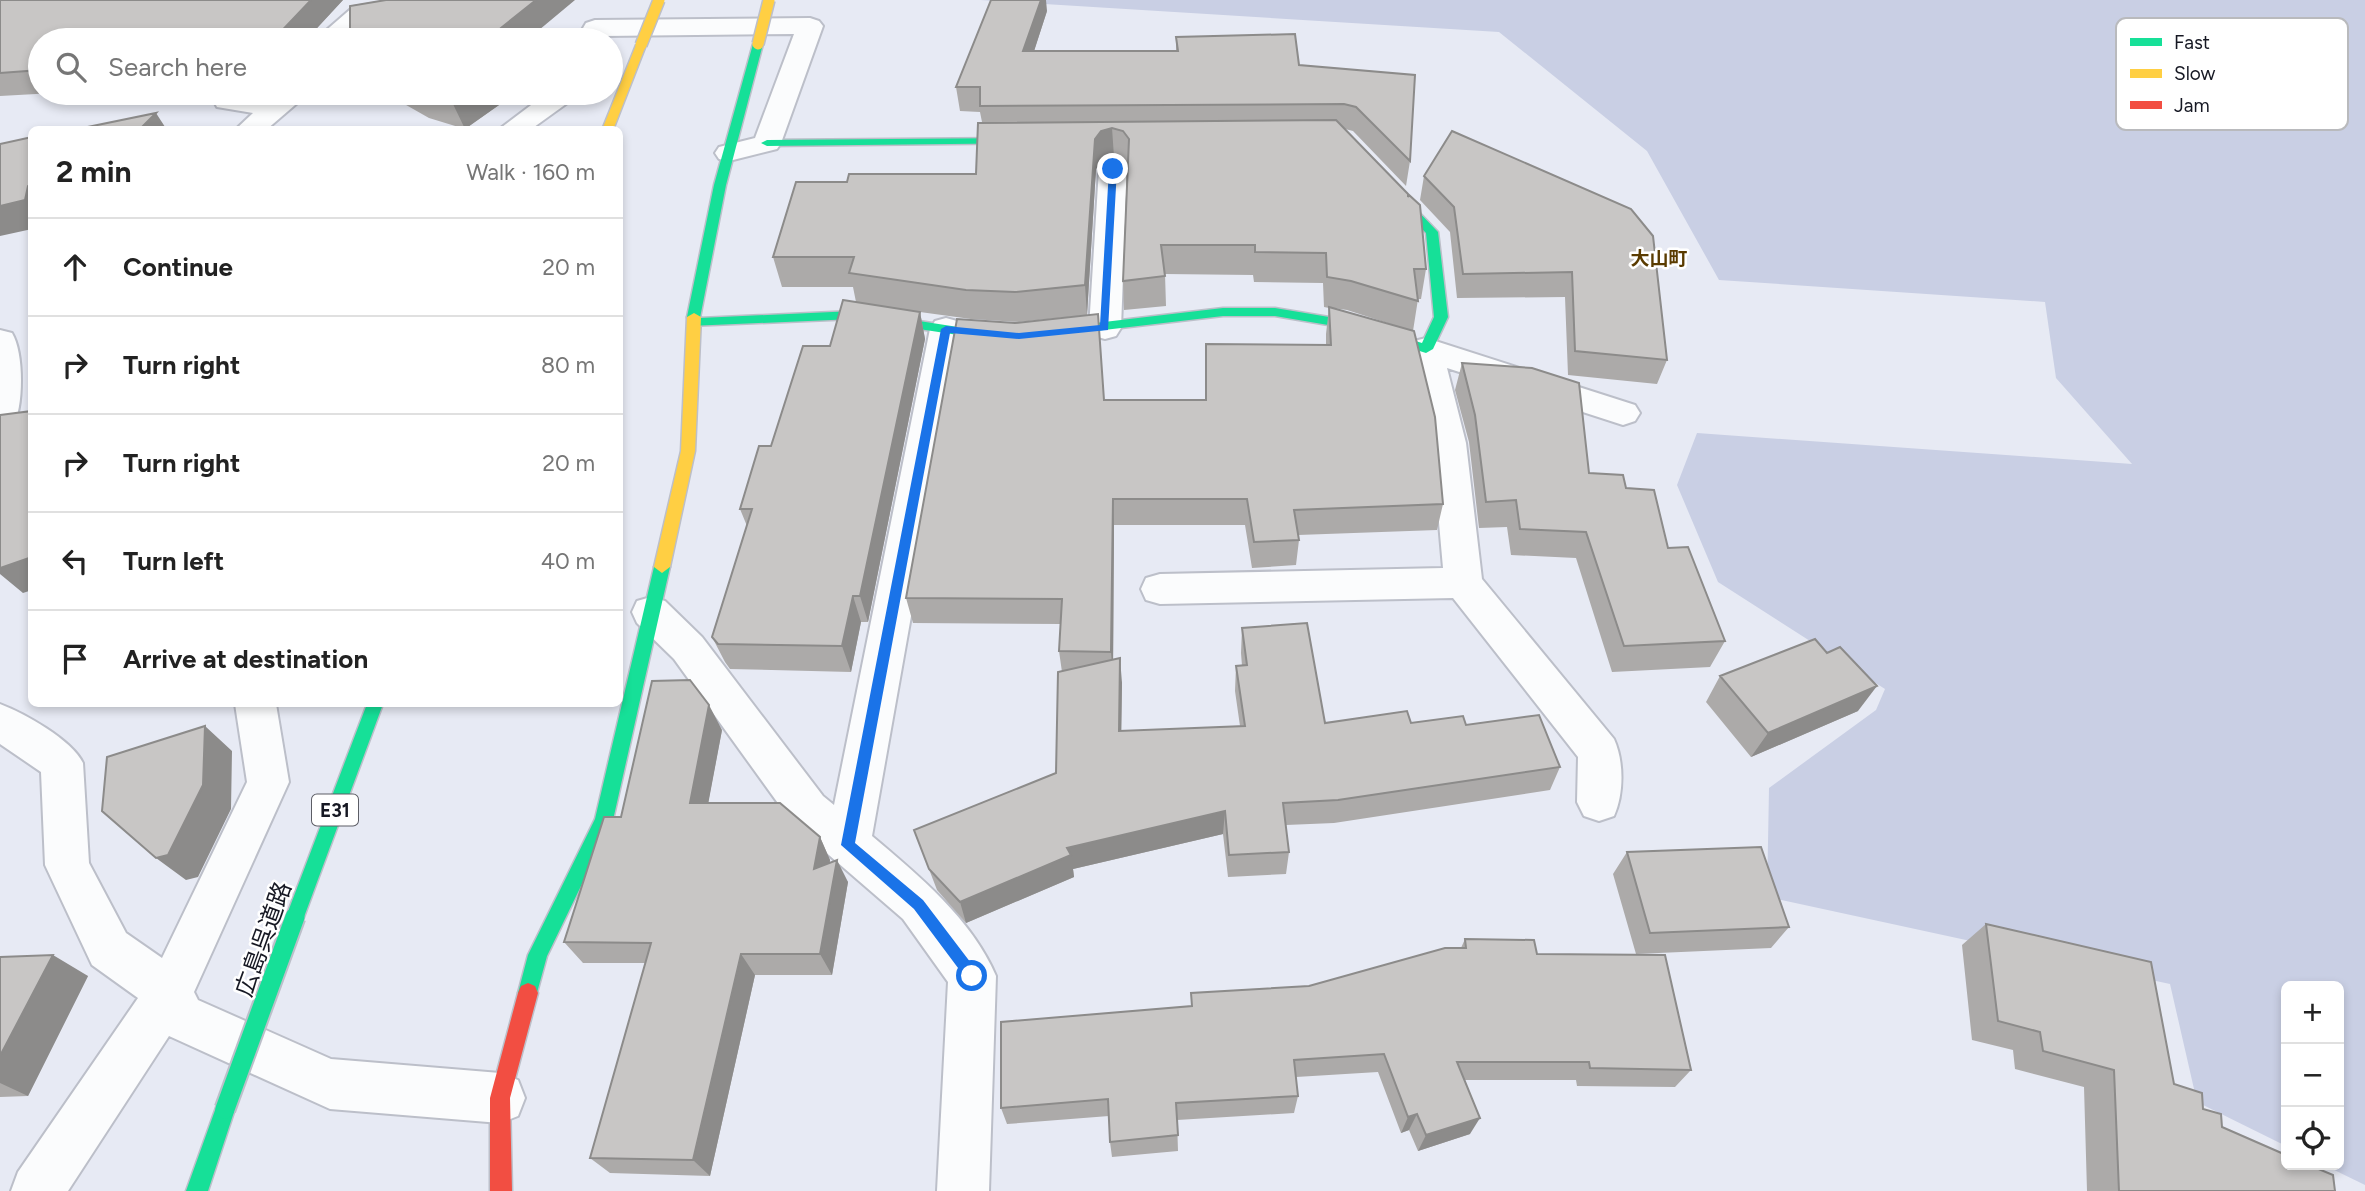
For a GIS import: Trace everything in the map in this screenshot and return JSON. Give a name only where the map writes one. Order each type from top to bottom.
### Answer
[{"type":"main road","points":[[623,90],[659,0]]},
{"type":"main road","points":[[501,1191],[499,1098],[538,955],[604,820],[688,451],[694,323],[729,153],[769,0]]},
{"type":"main road","points":[[609,126],[617,105]]},
{"type":"main road","points":[[767,143],[1047,141]]},
{"type":"main road","points":[[694,323],[854,316],[1019,336],[1105,328],[1223,312],[1275,312],[1347,324],[1426,349],[1441,317],[1432,232],[1368,167]]},
{"type":"main road","name":"広島呉道路","points":[[197,1191],[374,707]]},
{"type":"street","points":[[343,28],[362,12],[455,0]]},
{"type":"street","points":[[365,28],[372,22],[422,6]]},
{"type":"street","points":[[623,29],[810,26],[767,143],[729,153]]},
{"type":"street","points":[[517,126],[547,105]]},
{"type":"street","points":[[1105,328],[1113,169]]},
{"type":"street","points":[[848,845],[946,329]]},
{"type":"street","points":[[0,341],[4,366],[0,419]]},
{"type":"street","points":[[1426,349],[1623,414]]},
{"type":"street","points":[[1426,349],[1449,443],[1462,583],[1598,752],[1599,802]]},
{"type":"street","points":[[1160,589],[1462,583]]},
{"type":"street","points":[[651,612],[688,648],[808,810],[919,904],[972,976],[963,1191]]},
{"type":"street","points":[[37,1191],[170,992],[268,782],[256,707]]},
{"type":"street","points":[[0,722],[62,763],[66,865],[109,949],[170,992],[181,1017],[330,1084],[499,1098]]},
{"type":"shaded area","points":[[980,0],[2365,0],[2365,1185],[2334,1170],[2344,1170],[2344,981],[2281,981],[2281,1144],[2197,1102],[2170,984],[1767,897],[1769,788],[1876,710],[1885,689],[1718,582],[1677,485],[1697,433],[2132,464],[2056,378],[2045,302],[1719,280],[1647,151],[1499,32]]},
{"type":"building","points":[[0,0],[311,0],[284,28],[28,28],[28,71],[0,73]]},
{"type":"building","points":[[386,0],[536,0],[501,28],[350,28],[350,6]]},
{"type":"building","points":[[991,0],[1041,0],[1023,51],[1178,51],[1176,37],[1295,34],[1299,65],[1415,75],[1410,161],[1356,107],[1344,104],[980,106],[980,87],[956,87]]},
{"type":"building","points":[[156,113],[143,126],[93,126]]},
{"type":"building","points":[[1336,120],[1408,197],[1409,195],[1420,205],[1426,269],[1414,269],[1418,301],[1351,281],[1327,277],[1326,253],[1255,252],[1255,245],[1161,245],[1165,276],[1123,281],[1129,139],[1123,131],[1112,128],[1101,131],[1095,139],[1085,285],[1015,292],[966,290],[849,273],[854,257],[773,257],[796,182],[847,182],[849,174],[976,174],[978,123]]},
{"type":"building","points":[[1452,131],[1631,209],[1653,236],[1667,360],[1575,351],[1572,272],[1463,274],[1454,207],[1424,176]]},
{"type":"building","points":[[28,138],[28,186],[25,200],[0,206],[0,144]]},
{"type":"building","points":[[843,300],[920,312],[860,596],[853,596],[842,646],[718,644],[712,637],[752,509],[740,509],[759,446],[771,446],[803,346],[830,346]]},
{"type":"building","points":[[1329,307],[1414,331],[1435,417],[1443,504],[1294,510],[1299,540],[1254,542],[1247,499],[1113,499],[1111,652],[1059,651],[1062,599],[906,598],[957,319],[1015,323],[1098,314],[1104,400],[1206,400],[1206,344],[1331,345]]},
{"type":"building","points":[[1462,363],[1532,368],[1579,383],[1589,473],[1623,475],[1626,488],[1654,490],[1668,548],[1688,547],[1725,641],[1624,646],[1586,532],[1520,529],[1516,500],[1486,502],[1475,415]]},
{"type":"building","points":[[28,412],[28,558],[0,568],[0,415]]},
{"type":"building","points":[[1307,623],[1325,723],[1407,711],[1411,723],[1463,716],[1466,725],[1539,715],[1560,767],[1338,800],[1283,803],[1289,852],[1229,855],[1225,811],[1067,848],[1071,855],[960,902],[929,869],[914,830],[1056,773],[1058,672],[1120,658],[1119,731],[1245,726],[1236,666],[1247,665],[1242,628]]},
{"type":"building","points":[[1815,639],[1827,653],[1840,647],[1877,686],[1768,733],[1720,676]]},
{"type":"building","points":[[690,680],[709,705],[690,803],[780,803],[820,837],[814,869],[837,860],[820,954],[741,954],[693,1160],[590,1158],[651,943],[564,942],[604,817],[621,817],[652,681]]},
{"type":"building","points":[[205,726],[203,785],[168,855],[156,858],[102,811],[107,757]]},
{"type":"building","points":[[1761,847],[1789,927],[1650,933],[1627,852]]},
{"type":"building","points":[[1986,924],[2151,962],[2174,1084],[2202,1093],[2203,1109],[2221,1114],[2222,1127],[2281,1153],[2281,1170],[2321,1170],[2333,1175],[2335,1191],[2119,1191],[2114,1070],[2043,1051],[2040,1032],[1998,1021]]},
{"type":"building","points":[[1465,939],[1534,940],[1537,954],[1665,955],[1691,1070],[1590,1068],[1589,1062],[1457,1062],[1480,1118],[1426,1135],[1417,1114],[1408,1117],[1384,1054],[1294,1060],[1298,1096],[1176,1103],[1178,1135],[1110,1142],[1108,1099],[1001,1108],[1001,1022],[1192,1006],[1191,993],[1309,986],[1445,948],[1466,948]]},
{"type":"building","points":[[53,955],[0,1056],[0,957]]},
{"type":"traffic: fast","points":[[694,317],[720,185],[758,44]]},
{"type":"traffic: fast","points":[[767,143],[1031,141]]},
{"type":"traffic: fast","points":[[694,323],[854,315],[971,333],[1019,336],[1223,312],[1275,312],[1347,324],[1426,349],[1441,317],[1432,232],[1384,183]]},
{"type":"traffic: fast","points":[[528,993],[538,955],[604,820],[662,567]]},
{"type":"traffic: fast","points":[[295,917],[374,707]]},
{"type":"traffic: fast","points":[[225,1109],[295,917]]},
{"type":"traffic: fast","points":[[197,1191],[225,1109]]},
{"type":"traffic: slow","points":[[641,45],[659,0]]},
{"type":"traffic: slow","points":[[758,44],[769,0]]},
{"type":"traffic: slow","points":[[623,90],[641,45]]},
{"type":"traffic: slow","points":[[609,126],[617,105]]},
{"type":"traffic: slow","points":[[662,567],[688,451],[694,317]]},
{"type":"traffic: jam","points":[[501,1191],[500,1098],[528,993]]},
{"type":"district","name":"大山町","points":[[1659,258]]},
{"type":"route","points":[[972,976],[919,904],[848,845],[946,329],[1019,336],[1105,328],[1113,169]]}]
